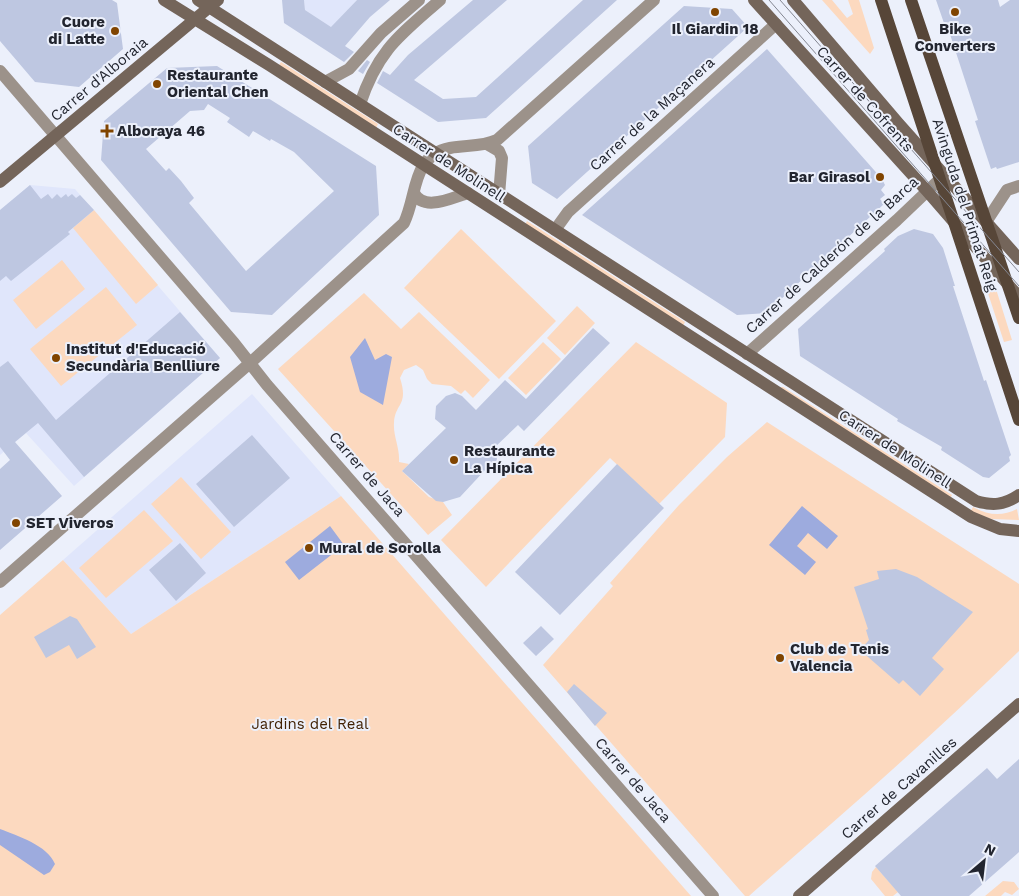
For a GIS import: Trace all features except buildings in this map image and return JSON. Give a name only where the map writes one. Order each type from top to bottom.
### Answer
[{"type":"main road","name":"Avinguda del Primat Reig","points":[[881,0],[1019,420]]},
{"type":"main road","name":"Avinguda del Primat Reig","points":[[911,0],[1019,318]]},
{"type":"street","name":"Carrer de Molinell","points":[[164,0],[468,193],[971,518],[1000,529],[1019,531]]},
{"type":"street","name":"Carrer de Molinell","points":[[198,0],[214,4],[325,82],[976,501],[995,505],[1005,503],[1019,495]]},
{"type":"street","points":[[325,82],[349,69],[372,43],[418,0]]},
{"type":"street","points":[[360,104],[372,70],[383,54],[440,0]]},
{"type":"street","points":[[0,582],[250,363],[404,223],[410,211],[424,165],[435,152],[487,144],[497,140],[654,0]]},
{"type":"street","name":"Carrer de Cofrents","points":[[754,0],[927,191],[1019,298]]},
{"type":"street","name":"Carrer de Cofrents","points":[[793,0],[933,163],[1019,259]]},
{"type":"street","name":"Carrer d'Alboraia","points":[[0,182],[214,4]]},
{"type":"street","name":"Carrer de la Maçanera","points":[[555,230],[568,212],[776,24]]},
{"type":"street","points":[[372,43],[373,53],[383,54]]},
{"type":"street","name":"Carrer de Jaca","points":[[0,71],[250,363],[713,896]]},
{"type":"street","name":"Carrer de Molinell","points":[[487,144],[499,151],[502,158],[499,195]]},
{"type":"street","name":"Carrer de Calderón de la Barca","points":[[746,354],[939,180]]},
{"type":"street","points":[[986,222],[1007,190],[1019,186]]},
{"type":"street","points":[[414,193],[422,202],[429,204],[468,193]]},
{"type":"street","points":[[717,353],[726,340]]},
{"type":"street","points":[[759,380],[768,367]]},
{"type":"street","name":"Carrer de Cavanilles","points":[[799,896],[1019,704]]},
{"type":"shaded area","points":[[304,0],[357,0],[337,21],[341,34],[305,10]]},
{"type":"shaded area","name":"Institut d'Educació Secundària Benlliure","points":[[30,185],[75,189],[220,358],[74,486],[26,433],[0,455],[0,210]]},
{"type":"shaded area","points":[[252,394],[341,496],[131,634],[63,560]]},
{"type":"green space","points":[[822,0],[832,0],[847,18],[853,14],[848,0],[859,0],[874,48],[870,54]]},
{"type":"green space","points":[[281,62],[378,124],[376,128],[279,65]]},
{"type":"green space","points":[[94,210],[158,285],[136,304],[73,228]]},
{"type":"green space","points":[[527,221],[685,322],[683,326],[525,225]]},
{"type":"green space","points":[[461,229],[556,321],[499,379],[404,288]]},
{"type":"green space","points":[[62,260],[85,289],[36,329],[13,300]]},
{"type":"green space","points":[[978,263],[991,273],[1012,340],[1004,342]]},
{"type":"green space","points":[[106,287],[137,325],[61,386],[30,349]]},
{"type":"green space","points":[[364,293],[401,329],[419,312],[490,380],[473,398],[465,390],[461,394],[451,386],[432,384],[427,379],[423,370],[416,365],[404,370],[400,378],[403,394],[395,416],[394,428],[399,462],[409,464],[402,471],[429,497],[443,502],[452,515],[428,535],[278,369]]},
{"type":"green space","points":[[577,306],[595,323],[565,355],[547,338]]},
{"type":"green space","points":[[543,342],[561,359],[526,395],[508,378]]},
{"type":"green space","points":[[636,342],[727,403],[725,437],[659,504],[610,458],[486,587],[441,540]]},
{"type":"green space","points":[[780,387],[783,387],[952,495],[950,499]]},
{"type":"green space","name":"Club de Tenis Valencia","points":[[767,422],[1019,584],[1019,651],[886,776],[749,896],[745,896],[543,665],[613,586],[610,583],[679,505],[727,457]]},
{"type":"green space","points":[[181,477],[231,532],[201,559],[151,504]]},
{"type":"green space","name":"Jardins del Real","points":[[341,496],[691,896],[0,896],[0,615],[63,560],[131,634]]},
{"type":"green space","points":[[973,507],[995,514],[1011,512],[1017,509],[1019,520],[992,519],[970,512]]},
{"type":"green space","points":[[144,510],[173,541],[106,598],[79,568]]},
{"type":"green space","points":[[876,867],[898,892],[893,896],[885,896],[871,879],[872,872]]},
{"type":"green space","points":[[1003,881],[1014,882],[1019,889],[1012,895],[1005,892],[1001,896],[985,896]]},
{"type":"water","points":[[365,338],[375,360],[386,354],[392,357],[383,405],[360,392],[350,357]]},
{"type":"water","points":[[802,506],[838,536],[827,549],[808,533],[797,546],[816,562],[805,575],[769,545]]},
{"type":"water","points":[[330,526],[344,545],[299,580],[285,562]]},
{"type":"water","points":[[0,829],[39,846],[46,852],[55,864],[50,872],[44,875],[0,845]]},
{"type":"tram line","points":[[769,0],[1019,286]]},
{"type":"tram line","points":[[780,0],[1019,272]]},
{"type":"place","name":"Il Giardin 18","points":[[715,12]]},
{"type":"place","name":"Bike Converters","points":[[955,12]]},
{"type":"place","name":"Cuore di Latte","points":[[115,31]]},
{"type":"place","name":"Restaurante Oriental Chen","points":[[157,84]]},
{"type":"place","name":"Alboraya 46","points":[[107,131]]},
{"type":"place","name":"Bar Girasol","points":[[880,177]]},
{"type":"place","name":"Institut d'Educació Secundària Benlliure","points":[[56,358]]},
{"type":"place","name":"Restaurante La Hípica","points":[[454,460]]},
{"type":"place","name":"SET Viveros","points":[[16,523]]},
{"type":"place","name":"Mural de Sorolla","points":[[309,548]]},
{"type":"place","name":"Club de Tenis Valencia","points":[[780,658]]}]
